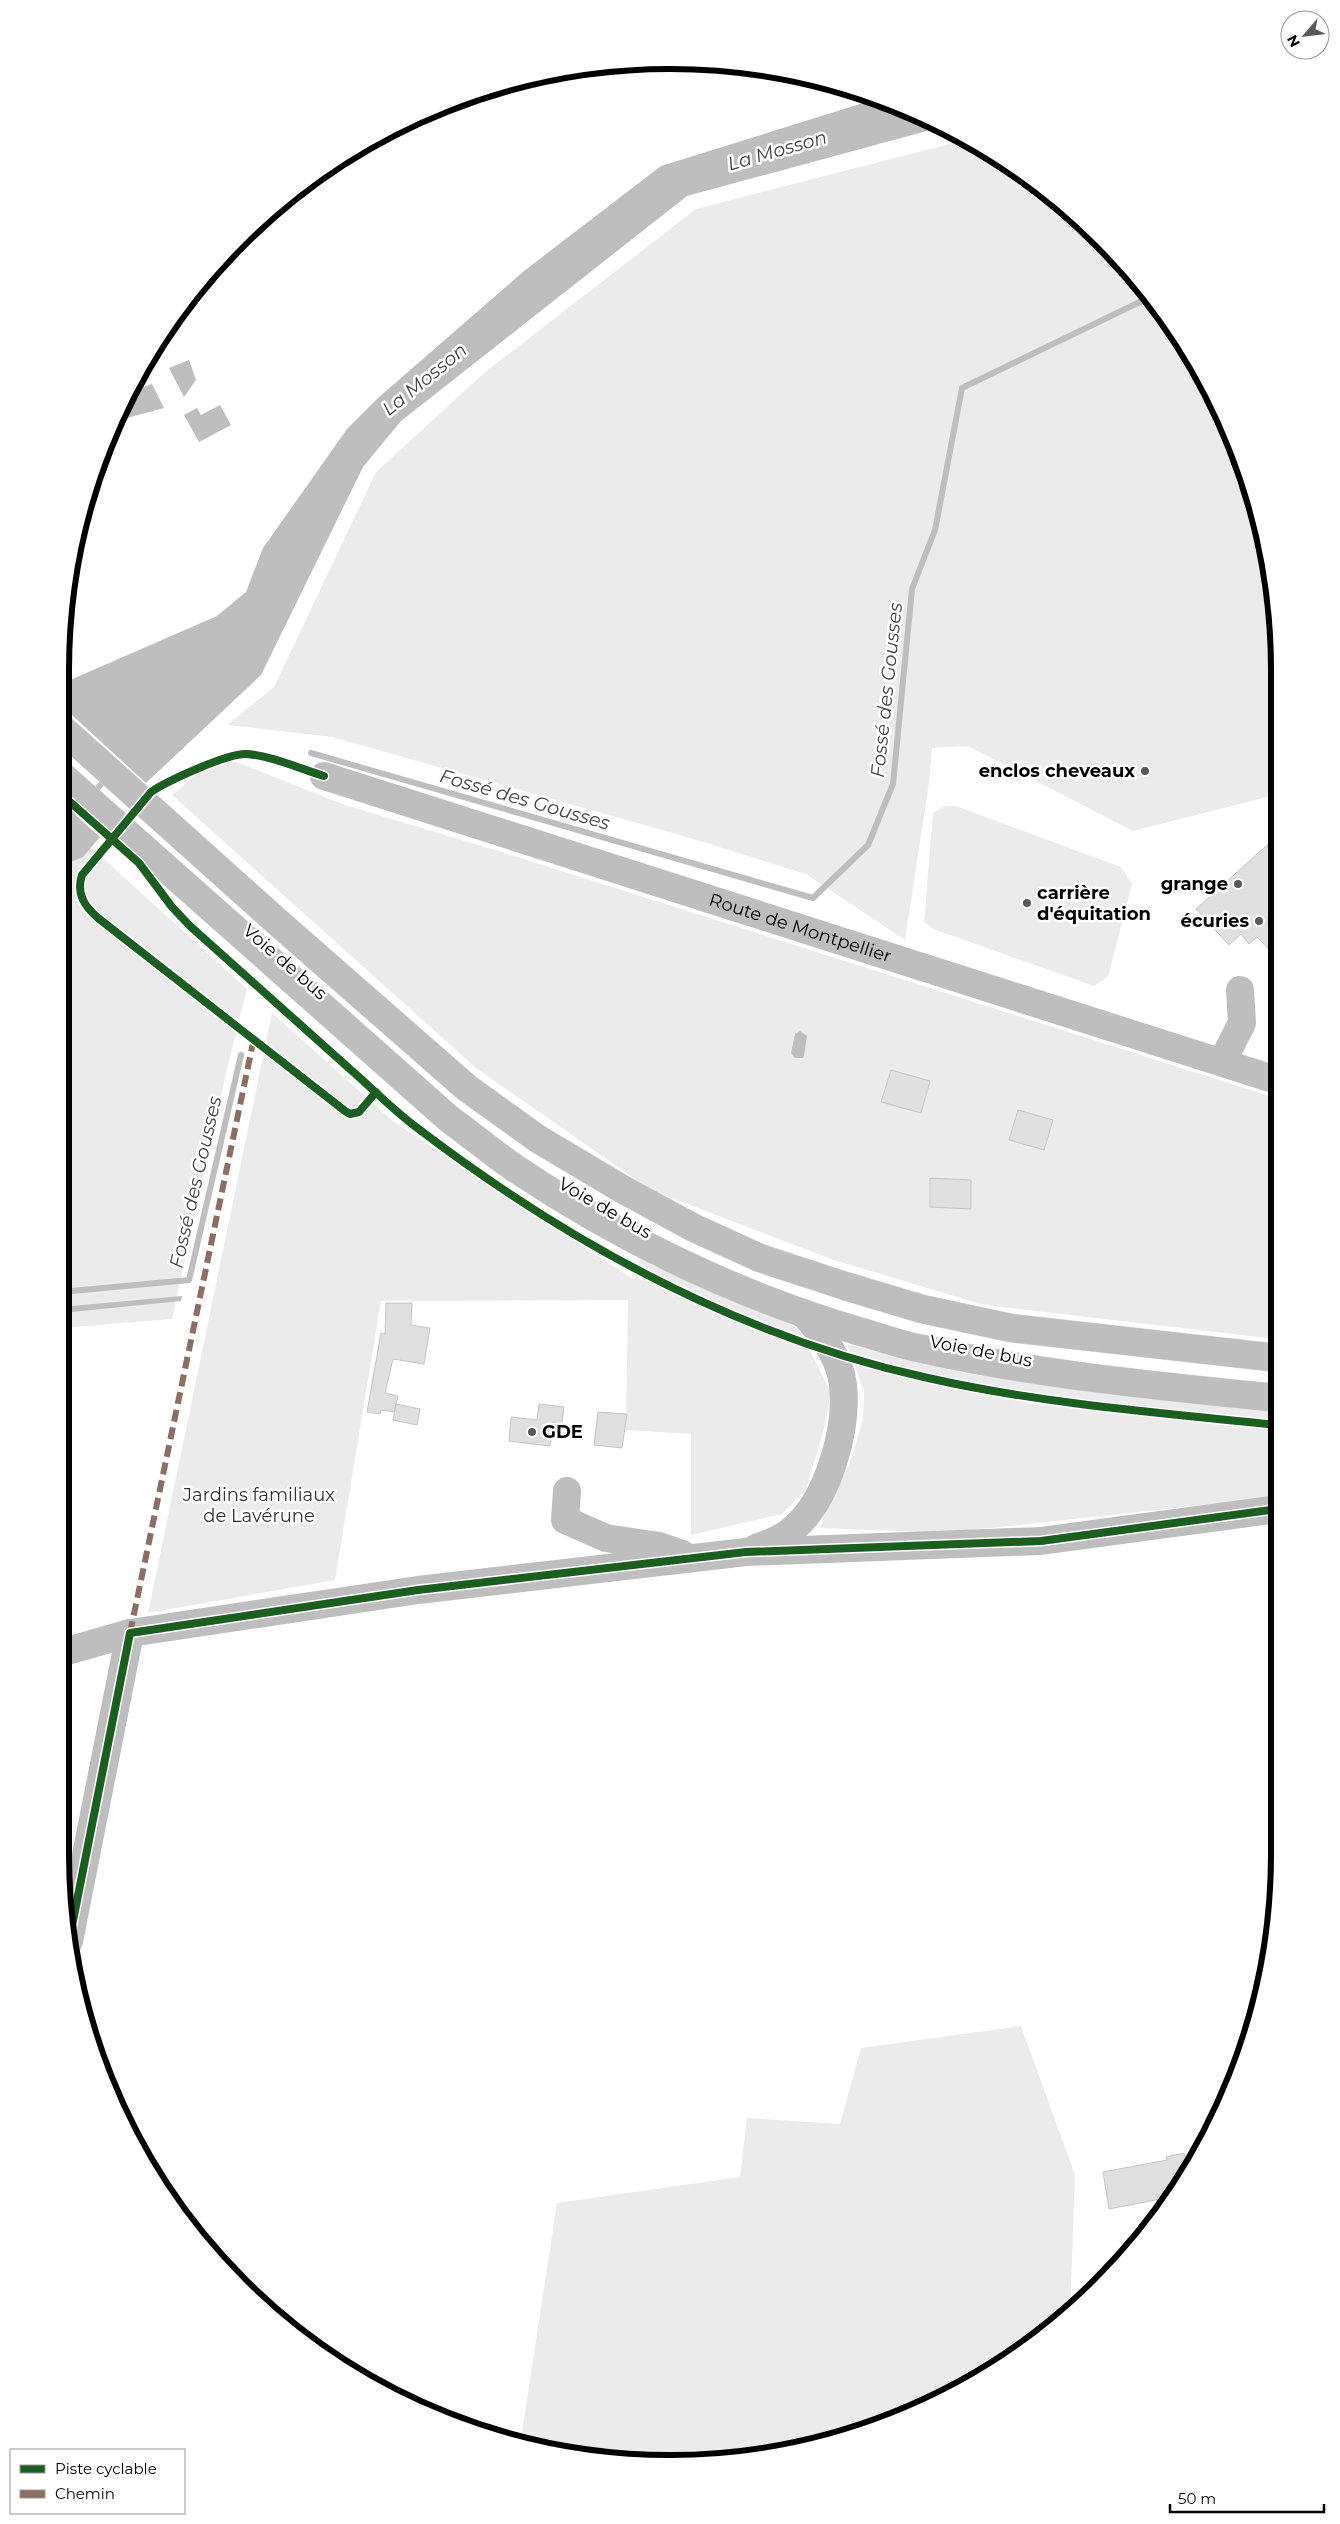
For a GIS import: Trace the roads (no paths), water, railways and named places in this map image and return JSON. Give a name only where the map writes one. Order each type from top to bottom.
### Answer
[{"type":"street","points":[[69,735],[274,919],[467,1088],[538,1139],[622,1189],[694,1228],[760,1258],[845,1286],[931,1311],[1010,1328],[1271,1357]]},
{"type":"street","name":"Voie de bus","points":[[69,772],[140,840],[453,1109],[538,1170],[635,1227],[684,1253],[738,1278],[793,1299],[908,1336],[947,1346],[991,1355],[1108,1371],[1271,1387]]},
{"type":"street","name":"Route de Montpellier","points":[[324,776],[1271,1078]]},
{"type":"street","points":[[69,782],[140,840],[411,1087],[514,1167],[559,1197],[647,1246],[710,1277],[803,1313],[921,1349],[1011,1367],[1271,1397]]},
{"type":"street","points":[[1222,1062],[1242,1022],[1240,990]]},
{"type":"street","points":[[746,1552],[776,1541],[794,1529],[811,1510],[831,1470],[843,1425],[843,1385],[836,1360],[819,1330],[803,1313]]},
{"type":"street","points":[[567,1491],[565,1520],[606,1538],[660,1546],[693,1558]]},
{"type":"street","points":[[69,1650],[130,1633],[418,1590],[746,1552],[1041,1541],[1271,1510]]},
{"type":"street","points":[[794,1529],[827,1550]]},
{"type":"street","points":[[73,1918],[130,1633]]},
{"type":"water","points":[[866,102],[932,129],[687,196],[401,421],[363,467],[261,675],[146,783],[69,712],[69,681],[217,616],[246,592],[263,548],[347,429],[378,398],[524,271],[661,166]]},
{"type":"water","points":[[189,360],[196,380],[184,397],[169,368]]},
{"type":"water","points":[[152,384],[164,408],[127,418],[126,415],[139,389]]},
{"type":"water","points":[[220,405],[231,425],[199,442],[184,415],[197,408],[201,415]]},
{"type":"water","points":[[69,809],[100,837],[83,857],[69,863]]},
{"type":"water","points":[[800,1031],[807,1036],[804,1056],[802,1058],[795,1058],[791,1053],[795,1034]]},
{"type":"water","points":[[182,1296],[181,1301],[69,1312],[69,1306]]},
{"type":"waterway","name":"Fossé des Gousses","points":[[311,753],[813,898],[868,845],[893,784],[912,589],[935,530],[962,388],[1144,300]]},
{"type":"waterway","name":"La Mosson","points":[[92,794],[107,778]]},
{"type":"waterway","name":"La Mosson","points":[[69,817],[83,803]]},
{"type":"waterway","name":"Fossé des Gousses","points":[[69,1291],[189,1280],[241,1055]]},
{"type":"place","name":"enclos cheveaux","points":[[1145,771]]},
{"type":"place","name":"grange","points":[[1238,884]]},
{"type":"place","name":"carrière d'équitation","points":[[1027,903]]},
{"type":"place","name":"écuries","points":[[1259,921]]},
{"type":"place","name":"GDE","points":[[532,1432]]},
{"type":"park label","name":"Jardins familiaux de Lavérune","points":[[259,1505]]}]
